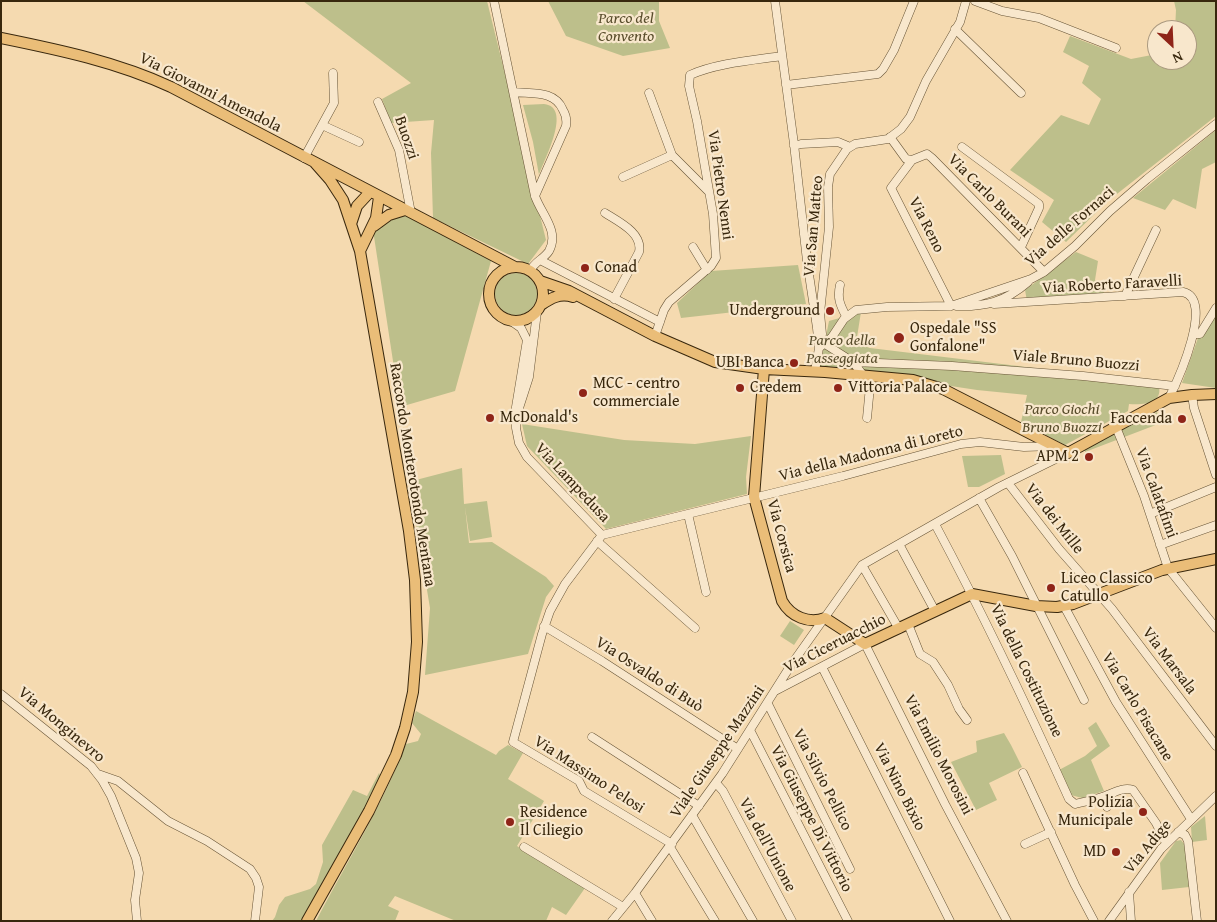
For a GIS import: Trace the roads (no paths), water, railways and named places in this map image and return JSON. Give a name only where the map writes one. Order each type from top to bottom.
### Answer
[{"type":"main road","name":"Via Giovanni Amendola","points":[[1,38],[81,55],[142,74],[171,87],[515,267]]},
{"type":"main road","name":"Raccordo Monterotondo Mentana","points":[[307,921],[369,811],[396,754],[408,716],[416,670],[417,610],[410,542],[360,251],[347,209],[339,193],[315,163]]},
{"type":"main road","points":[[351,225],[357,206],[374,194],[378,209],[373,227],[360,251]]},
{"type":"main road","points":[[373,227],[389,215],[408,212]]},
{"type":"main road","points":[[488,252],[494,260],[496,268],[489,295],[490,302],[498,314],[511,321],[530,318],[553,298],[563,295],[595,304]]},
{"type":"main road","points":[[493,281],[502,271],[515,267],[530,271],[540,281],[543,289],[539,309]]},
{"type":"main road","points":[[540,281],[565,290],[655,336],[715,362],[764,369],[815,371],[920,382],[952,394],[1068,453],[1169,398],[1216,394]]},
{"type":"main road","name":"Via Corsica","points":[[764,369],[754,497],[784,604],[807,620],[817,621],[825,618]]},
{"type":"main road","name":"Via della Costituzione","points":[[972,594],[1036,606],[1064,606],[1168,568],[1216,559]]},
{"type":"main road","name":"Via Ciceruacchio","points":[[865,644],[972,594]]},
{"type":"main road","points":[[825,618],[865,644]]},
{"type":"street","points":[[494,1],[538,204],[552,231],[553,239],[549,250],[540,260],[536,261],[530,271]]},
{"type":"street","points":[[774,1],[794,145],[807,261],[822,346],[815,371]]},
{"type":"street","points":[[786,85],[878,74],[884,69],[894,50],[914,1]]},
{"type":"street","points":[[794,145],[838,142],[850,148],[855,144],[890,137],[910,117],[926,81],[960,22],[966,1]]},
{"type":"street","points":[[975,1],[1002,11],[1040,18],[1116,48]]},
{"type":"street","points":[[955,29],[1021,93]]},
{"type":"street","name":"Via Pietro Nenni","points":[[707,270],[714,262],[716,252],[709,192],[689,86],[690,75],[748,61],[782,56]]},
{"type":"street","points":[[304,158],[334,103],[333,73]]},
{"type":"street","points":[[514,92],[553,97],[560,103],[566,119],[566,124],[536,196]]},
{"type":"street","points":[[649,93],[672,155],[709,192]]},
{"type":"street","name":"Buozzi","points":[[378,102],[399,150],[408,212]]},
{"type":"street","name":"Via delle Fornaci","points":[[846,316],[853,311],[863,308],[951,306],[1031,279],[1044,272],[1075,246],[1147,178],[1216,124]]},
{"type":"street","points":[[322,125],[359,142]]},
{"type":"street","points":[[890,137],[906,159],[912,160]]},
{"type":"street","points":[[962,147],[1039,204],[1039,208],[1021,247]]},
{"type":"street","name":"Via San Matteo","points":[[820,334],[820,313],[829,227],[828,187],[830,174],[837,162],[850,148]]},
{"type":"street","name":"Via Carlo Burani","points":[[912,160],[927,154],[932,158],[1044,272]]},
{"type":"street","points":[[623,177],[672,155]]},
{"type":"street","name":"Via Reno","points":[[912,160],[891,188],[951,306]]},
{"type":"street","points":[[605,212],[638,238],[640,245],[639,252],[614,298]]},
{"type":"street","points":[[1125,296],[1156,230]]},
{"type":"street","points":[[655,336],[666,307],[673,297],[707,270],[693,246]]},
{"type":"street","points":[[540,260],[660,322]]},
{"type":"street","points":[[994,304],[1020,289],[1031,279]]},
{"type":"street","points":[[822,346],[832,337],[846,316],[839,303],[840,285]]},
{"type":"street","points":[[1020,289],[1021,303]]},
{"type":"street","name":"Via Roberto Faravelli","points":[[951,306],[1184,292],[1194,298],[1196,306],[1193,334]]},
{"type":"street","points":[[1169,398],[1193,334],[1200,334],[1216,308]]},
{"type":"street","name":"Via Lampedusa","points":[[516,420],[529,377],[539,309]]},
{"type":"street","name":"Via Lampedusa","points":[[511,321],[521,328],[527,342],[516,406],[516,435],[526,457],[599,538]]},
{"type":"street","points":[[820,334],[826,338],[832,337]]},
{"type":"street","points":[[822,346],[854,362],[867,376],[867,418]]},
{"type":"street","name":"Viale Bruno Buozzi","points":[[854,362],[952,366],[1083,376],[1175,386]]},
{"type":"street","points":[[1192,395],[1194,408],[1216,475]]},
{"type":"street","name":"Via Calatafimi","points":[[1116,427],[1150,514],[1168,568],[1216,628]]},
{"type":"street","name":"Via della Madonna di Loreto","points":[[754,497],[843,476],[961,444],[984,443],[1024,447],[1055,446]]},
{"type":"street","name":"Viale Giuseppe Mazzini","points":[[612,921],[671,846],[716,783],[775,691],[862,566],[979,498],[1068,453]]},
{"type":"street","name":"Via dei Mille","points":[[1008,483],[1059,549],[1098,594]]},
{"type":"street","points":[[1150,514],[1216,487]]},
{"type":"street","points":[[599,538],[754,497]]},
{"type":"street","points":[[979,498],[1012,556],[1084,700]]},
{"type":"street","points":[[688,514],[706,592]]},
{"type":"street","points":[[935,524],[972,594]]},
{"type":"street","points":[[1160,545],[1216,525]]},
{"type":"street","points":[[599,538],[695,628]]},
{"type":"street","name":"Via Massimo Pelosi","points":[[599,538],[561,590],[544,626],[513,742],[579,781],[584,790],[671,846]]},
{"type":"street","points":[[899,544],[935,611]]},
{"type":"street","points":[[862,566],[903,626]]},
{"type":"street","name":"Via della Costituzione","points":[[972,594],[1069,799],[1075,804],[1102,798],[1118,790],[1129,788],[1133,790],[1156,823],[1166,843]]},
{"type":"street","name":"Via Marsala","points":[[1098,594],[1112,609],[1216,746]]},
{"type":"street","name":"Via Carlo Pisacane","points":[[1064,606],[1116,702],[1191,819]]},
{"type":"street","name":"Via Osvaldo di Buò","points":[[544,626],[738,749]]},
{"type":"street","name":"Via Ciceruacchio","points":[[903,626],[920,654],[933,662],[948,684],[959,709],[967,720]]},
{"type":"street","name":"Via Ciceruacchio","points":[[775,691],[865,644]]},
{"type":"street","name":"Via Emilio Morosini","points":[[865,644],[1006,921]]},
{"type":"street","name":"Via Nino Bixio","points":[[822,667],[950,921]]},
{"type":"street","name":"Via Monginevro","points":[[1,694],[91,766],[113,799],[137,862],[139,876],[134,904],[137,921]]},
{"type":"street","name":"Via Silvio Pellico","points":[[768,704],[850,869]]},
{"type":"street","name":"Via Giuseppe Di Vittorio","points":[[750,730],[848,921]]},
{"type":"street","points":[[592,737],[699,806]]},
{"type":"street","points":[[1023,773],[1094,921]]},
{"type":"street","points":[[98,774],[118,781],[168,821],[207,840],[250,869],[259,887],[255,921]]},
{"type":"street","name":"Via dell'Unione","points":[[716,783],[723,791],[792,921]]},
{"type":"street","name":"Via Adige","points":[[1109,921],[1166,843],[1216,796]]},
{"type":"street","points":[[1102,798],[1107,807]]},
{"type":"street","points":[[692,815],[753,921]]},
{"type":"street","points":[[1025,844],[1050,832]]},
{"type":"street","points":[[1178,832],[1185,835],[1188,841],[1197,921]]},
{"type":"street","points":[[671,846],[715,921]]},
{"type":"street","points":[[524,847],[623,907]]},
{"type":"street","points":[[1129,892],[1131,921]]},
{"type":"street","points":[[635,893],[652,921]]},
{"type":"place","name":"Conad","points":[[585,268]]},
{"type":"place","name":"Underground","points":[[830,311]]},
{"type":"place","name":"Ospedale \"SS Gonfalone\"","points":[[899,338]]},
{"type":"place","name":"UBI Banca","points":[[794,363]]},
{"type":"place","name":"Credem","points":[[740,388]]},
{"type":"place","name":"Vittoria Palace","points":[[838,388]]},
{"type":"place","name":"MCC - centro commerciale","points":[[583,393]]},
{"type":"place","name":"McDonald's","points":[[490,418]]},
{"type":"place","name":"Faccenda","points":[[1182,419]]},
{"type":"place","name":"APM 2","points":[[1089,457]]},
{"type":"place","name":"Liceo Classico Catullo","points":[[1051,588]]},
{"type":"place","name":"Polizia Municipale","points":[[1143,812]]},
{"type":"place","name":"Residence Il Ciliegio","points":[[510,822]]},
{"type":"place","name":"MD","points":[[1116,852]]},
{"type":"park label","name":"Parco del Convento","points":[[626,28]]},
{"type":"park label","name":"Parco della Passeggiata","points":[[842,350]]},
{"type":"park label","name":"Parco Giochi Bruno Buozzi","points":[[1062,419]]}]
